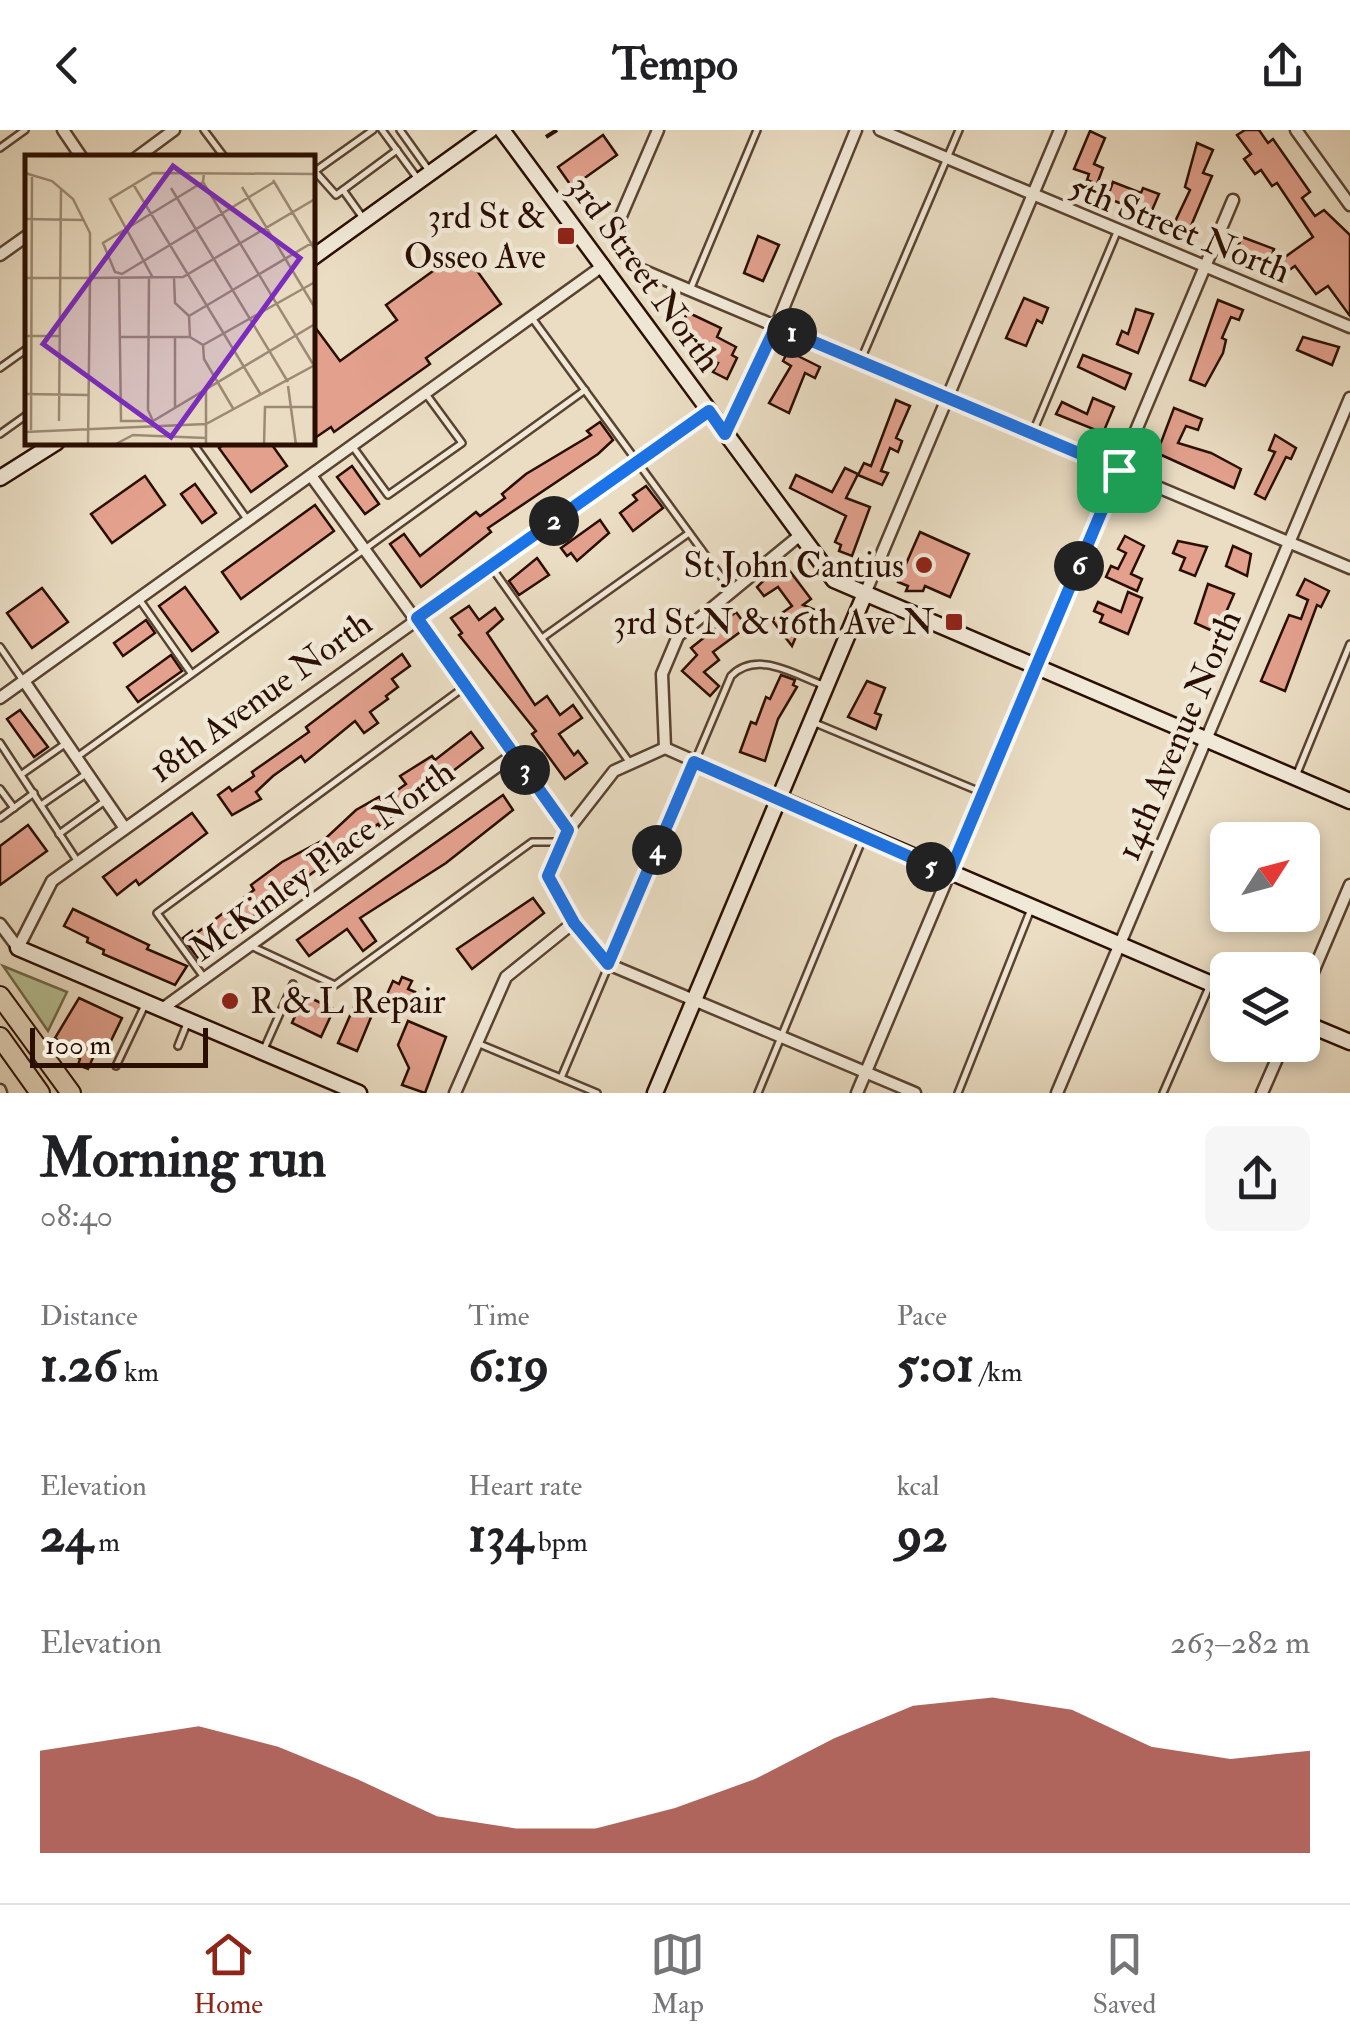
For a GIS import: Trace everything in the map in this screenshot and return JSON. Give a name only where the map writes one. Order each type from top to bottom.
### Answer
[{"type":"highway","points":[[0,996],[72,1093]]},
{"type":"highway","points":[[0,1037],[40,1093]]},
{"type":"street","points":[[62,130],[80,155]]},
{"type":"street","points":[[140,155],[174,130]]},
{"type":"street","points":[[315,256],[490,130]]},
{"type":"street","name":"3rd Street North","points":[[502,130],[834,580],[1350,802]]},
{"type":"street","points":[[658,130],[618,223],[619,245],[635,267],[1350,568]]},
{"type":"street","points":[[725,434],[776,326],[856,130]]},
{"type":"street","name":"5th Street North","points":[[880,130],[1350,327]]},
{"type":"street","points":[[656,1093],[1060,130]]},
{"type":"street","points":[[1296,130],[1350,205]]},
{"type":"street","points":[[857,1093],[1233,200]]},
{"type":"street","points":[[0,255],[25,237]]},
{"type":"street","points":[[0,698],[604,266]]},
{"type":"street","name":"14th Avenue North","points":[[1057,1093],[1350,398]]},
{"type":"street","name":"18th Avenue North","points":[[18,948],[52,881],[709,411]]},
{"type":"street","points":[[0,478],[51,447]]},
{"type":"street","points":[[0,489],[51,447]]},
{"type":"street","points":[[312,477],[568,830]]},
{"type":"street","points":[[665,748],[662,674],[678,636],[799,536]]},
{"type":"street","points":[[24,681],[124,828]]},
{"type":"street","points":[[665,748],[1210,984]]},
{"type":"street","points":[[665,748],[614,771],[568,830],[548,876],[574,923],[608,964],[915,1093]]},
{"type":"street","name":"McKinley Place North","points":[[162,1010],[514,755]]},
{"type":"street","points":[[1320,956],[1350,885]]},
{"type":"street","points":[[455,1093],[506,977],[574,923]]},
{"type":"street","points":[[0,924],[18,948],[359,1093]]},
{"type":"street","points":[[1320,1030],[1350,1042]]},
{"type":"street","points":[[1262,1093],[1275,1062]]},
{"type":"lane","points":[[0,148],[25,130]]},
{"type":"lane","points":[[204,130],[223,155]]},
{"type":"lane","points":[[374,130],[315,169],[336,194],[397,150]]},
{"type":"lane","points":[[382,130],[425,177]]},
{"type":"lane","points":[[400,130],[425,177]]},
{"type":"lane","points":[[690,290],[757,130]]},
{"type":"lane","points":[[860,362],[960,130]]},
{"type":"lane","points":[[343,190],[364,221]]},
{"type":"lane","points":[[1032,434],[1117,232]]},
{"type":"lane","points":[[532,318],[732,591]]},
{"type":"lane","points":[[0,368],[25,350]]},
{"type":"lane","points":[[75,759],[584,390]]},
{"type":"lane","points":[[353,447],[388,495],[462,443],[426,394]]},
{"type":"lane","points":[[0,434],[25,416]]},
{"type":"lane","points":[[194,445],[249,522]]},
{"type":"lane","points":[[542,638],[690,532]]},
{"type":"lane","points":[[491,565],[631,764]]},
{"type":"lane","points":[[139,600],[192,673]]},
{"type":"lane","points":[[1296,778],[1350,644]]},
{"type":"lane","points":[[0,647],[24,681]]},
{"type":"lane","points":[[561,1078],[732,676],[742,665],[757,661],[827,686]]},
{"type":"lane","points":[[206,980],[157,913],[466,687]]},
{"type":"lane","points":[[812,722],[983,793]]},
{"type":"lane","points":[[0,743],[78,862]]},
{"type":"lane","points":[[22,774],[64,744]]},
{"type":"lane","points":[[40,805],[86,774]]},
{"type":"lane","points":[[0,789],[14,808]]},
{"type":"lane","points":[[0,818],[35,792]]},
{"type":"lane","points":[[58,835],[105,801]]},
{"type":"lane","points":[[758,1093],[865,836]]},
{"type":"lane","points":[[252,946],[334,985],[532,842],[563,842]]},
{"type":"lane","points":[[958,1093],[1030,909]]},
{"type":"lane","points":[[263,1052],[293,984]]},
{"type":"lane","points":[[1162,1093],[1210,984]]},
{"type":"lane","points":[[116,1066],[146,1002]]},
{"type":"lane","points":[[178,1046],[188,1020]]},
{"type":"lane","points":[[477,1043],[597,1093]]},
{"type":"green space","points":[[3,966],[67,992],[48,1031]]},
{"type":"building","points":[[1245,130],[1259,130],[1268,143],[1273,139],[1310,192],[1302,198],[1315,216],[1324,210],[1350,235],[1350,316],[1328,286],[1316,294],[1295,266],[1285,273],[1278,262],[1313,237],[1277,183],[1272,186],[1261,170],[1255,174],[1244,159],[1251,154],[1237,135]]},
{"type":"building","points":[[1090,131],[1105,138],[1094,164],[1103,168],[1097,184],[1087,180],[1089,174],[1074,169]]},
{"type":"building","points":[[603,135],[617,155],[572,187],[558,167]]},
{"type":"building","points":[[1197,143],[1213,150],[1203,173],[1212,176],[1188,233],[1173,226],[1190,190],[1185,187]]},
{"type":"building","points":[[1113,182],[1141,193],[1143,188],[1159,194],[1150,215],[1107,198]]},
{"type":"building","points":[[758,236],[779,245],[763,281],[744,273]]},
{"type":"building","points":[[1242,237],[1274,249],[1269,264],[1236,251]]},
{"type":"building","points":[[462,250],[501,304],[426,358],[430,364],[334,432],[331,427],[315,438],[315,327],[340,361],[397,320],[386,305]]},
{"type":"building","points":[[1024,298],[1048,308],[1042,323],[1037,320],[1026,346],[1006,338]]},
{"type":"building","points":[[1218,300],[1243,310],[1239,320],[1231,317],[1222,338],[1226,340],[1223,353],[1205,386],[1190,380]]},
{"type":"building","points":[[1136,309],[1153,314],[1138,353],[1117,344],[1122,331],[1128,334]]},
{"type":"building","points":[[687,312],[721,328],[717,337],[736,347],[732,355],[737,358],[727,379],[713,372],[718,363],[697,355],[702,341],[680,333]]},
{"type":"building","points":[[1303,337],[1339,347],[1332,365],[1297,350]]},
{"type":"building","points":[[788,351],[820,367],[815,378],[805,373],[789,413],[769,403],[791,366],[783,361]]},
{"type":"building","points":[[1083,355],[1131,374],[1125,389],[1078,367]]},
{"type":"building","points":[[1093,398],[1114,407],[1103,433],[1056,414],[1062,402],[1087,414]]},
{"type":"building","points":[[896,400],[910,406],[896,438],[902,441],[898,452],[890,448],[881,471],[888,473],[882,485],[858,475],[864,463],[871,466]]},
{"type":"building","points":[[1174,408],[1202,419],[1198,430],[1186,426],[1178,443],[1211,453],[1241,469],[1234,488],[1157,453]]},
{"type":"building","points":[[600,422],[613,440],[598,454],[488,528],[491,532],[421,587],[390,544],[404,534],[420,556],[476,512],[480,516],[505,498],[502,494],[526,474],[591,435],[587,431]]},
{"type":"building","points":[[1275,435],[1296,448],[1291,459],[1286,457],[1265,499],[1255,494],[1275,452],[1269,450]]},
{"type":"building","points":[[272,445],[287,466],[251,492],[219,448]]},
{"type":"building","points":[[352,466],[379,504],[365,514],[337,477]]},
{"type":"building","points":[[845,468],[858,474],[846,498],[870,507],[852,556],[839,551],[841,545],[835,542],[846,516],[790,488],[796,475],[832,492]]},
{"type":"building","points":[[145,476],[165,505],[112,543],[91,514]]},
{"type":"building","points":[[195,484],[216,513],[202,523],[181,494]]},
{"type":"building","points":[[646,486],[663,508],[633,531],[620,513],[637,500],[633,495]]},
{"type":"building","points":[[315,505],[334,531],[241,599],[222,572]]},
{"type":"building","points":[[600,520],[609,533],[577,561],[571,553],[567,556],[561,548]]},
{"type":"building","name":"St John Cantius","points":[[920,532],[969,554],[950,597],[925,586],[923,591],[906,591],[908,586],[898,582]]},
{"type":"building","points":[[1125,536],[1144,546],[1131,574],[1142,579],[1137,591],[1106,577],[1111,566],[1118,569],[1126,553],[1118,549]]},
{"type":"building","points":[[1178,541],[1207,547],[1195,576],[1180,570],[1185,558],[1173,553]]},
{"type":"building","points":[[1233,546],[1251,554],[1247,576],[1226,566]]},
{"type":"building","points":[[537,558],[549,575],[519,595],[509,581]]},
{"type":"building","points":[[783,562],[811,599],[803,605],[827,615],[819,635],[800,627],[792,646],[772,620],[792,606],[778,587],[764,596],[757,587]]},
{"type":"building","points":[[1305,579],[1329,591],[1321,607],[1317,605],[1285,691],[1261,681],[1289,615],[1301,619],[1308,600],[1297,595]]},
{"type":"building","points":[[1208,584],[1234,594],[1217,633],[1195,623]]},
{"type":"building","points":[[185,587],[218,632],[192,651],[159,606]]},
{"type":"building","points":[[42,588],[68,622],[32,648],[7,613]]},
{"type":"building","points":[[1128,592],[1142,598],[1128,634],[1100,622],[1103,615],[1094,611],[1098,602],[1121,612]]},
{"type":"building","points":[[469,606],[479,620],[495,608],[503,619],[487,633],[535,705],[547,696],[560,715],[573,705],[582,718],[559,734],[574,755],[578,751],[587,763],[565,779],[532,734],[536,731],[459,635],[462,633],[451,618]]},
{"type":"building","points":[[736,612],[747,627],[713,652],[719,660],[704,672],[719,686],[710,696],[682,671],[697,655],[691,648]]},
{"type":"building","points":[[146,620],[155,633],[123,656],[114,643]]},
{"type":"building","points":[[402,654],[410,666],[392,679],[398,687],[386,696],[388,699],[370,712],[378,723],[364,733],[355,721],[305,762],[301,756],[273,776],[256,792],[261,799],[232,815],[218,795],[254,776],[252,772],[309,732],[306,727]]},
{"type":"building","points":[[171,655],[182,671],[138,702],[127,687]]},
{"type":"building","points":[[781,675],[795,680],[793,685],[797,687],[778,719],[765,761],[740,752],[751,722],[756,724],[766,697],[770,699]]},
{"type":"building","points":[[867,681],[885,688],[875,713],[881,715],[876,729],[848,717]]},
{"type":"building","points":[[20,710],[48,747],[34,757],[7,719]]},
{"type":"building","points":[[471,732],[483,748],[380,827],[378,824],[303,880],[300,875],[245,925],[198,958],[183,938],[192,931],[194,935],[254,890],[251,885],[282,862],[325,839],[356,810],[379,797],[382,801],[406,784],[400,776],[432,756],[435,760]]},
{"type":"building","points":[[503,795],[513,810],[446,863],[360,918],[376,941],[363,951],[347,929],[309,956],[297,940]]},
{"type":"building","points":[[192,813],[207,833],[139,885],[136,880],[117,895],[103,877]]},
{"type":"building","points":[[28,825],[47,851],[0,885],[0,846]]},
{"type":"building","points":[[533,898],[544,913],[472,969],[457,949]]},
{"type":"building","points":[[73,909],[187,966],[175,985],[103,954],[104,950],[87,942],[88,938],[64,926]]},
{"type":"building","points":[[402,977],[412,981],[408,989],[415,992],[407,1011],[384,1001],[393,981],[399,984]]},
{"type":"building","points":[[304,995],[334,1009],[321,1037],[292,1023]]},
{"type":"building","points":[[79,998],[122,1018],[108,1047],[104,1046],[100,1055],[95,1053],[88,1069],[78,1065],[80,1059],[55,1038]]},
{"type":"building","points":[[356,1002],[374,1010],[357,1051],[338,1043]]},
{"type":"building","points":[[408,1021],[446,1037],[425,1093],[402,1085],[409,1068],[398,1045]]},
{"type":"railway","points":[[546,137],[557,130]]},
{"type":"place","name":"3rd St & Osseo Ave","points":[[566,236]]},
{"type":"place","name":"St John Cantius","points":[[924,565]]},
{"type":"place","name":"3rd St N & 16th Ave N","points":[[954,622]]},
{"type":"place","name":"R & L Repair","points":[[230,1001]]},
{"type":"route","points":[[776,326],[1119,470],[949,874],[694,762],[608,964],[574,923],[548,876],[568,830],[417,618],[709,411],[725,434],[776,326]]}]
